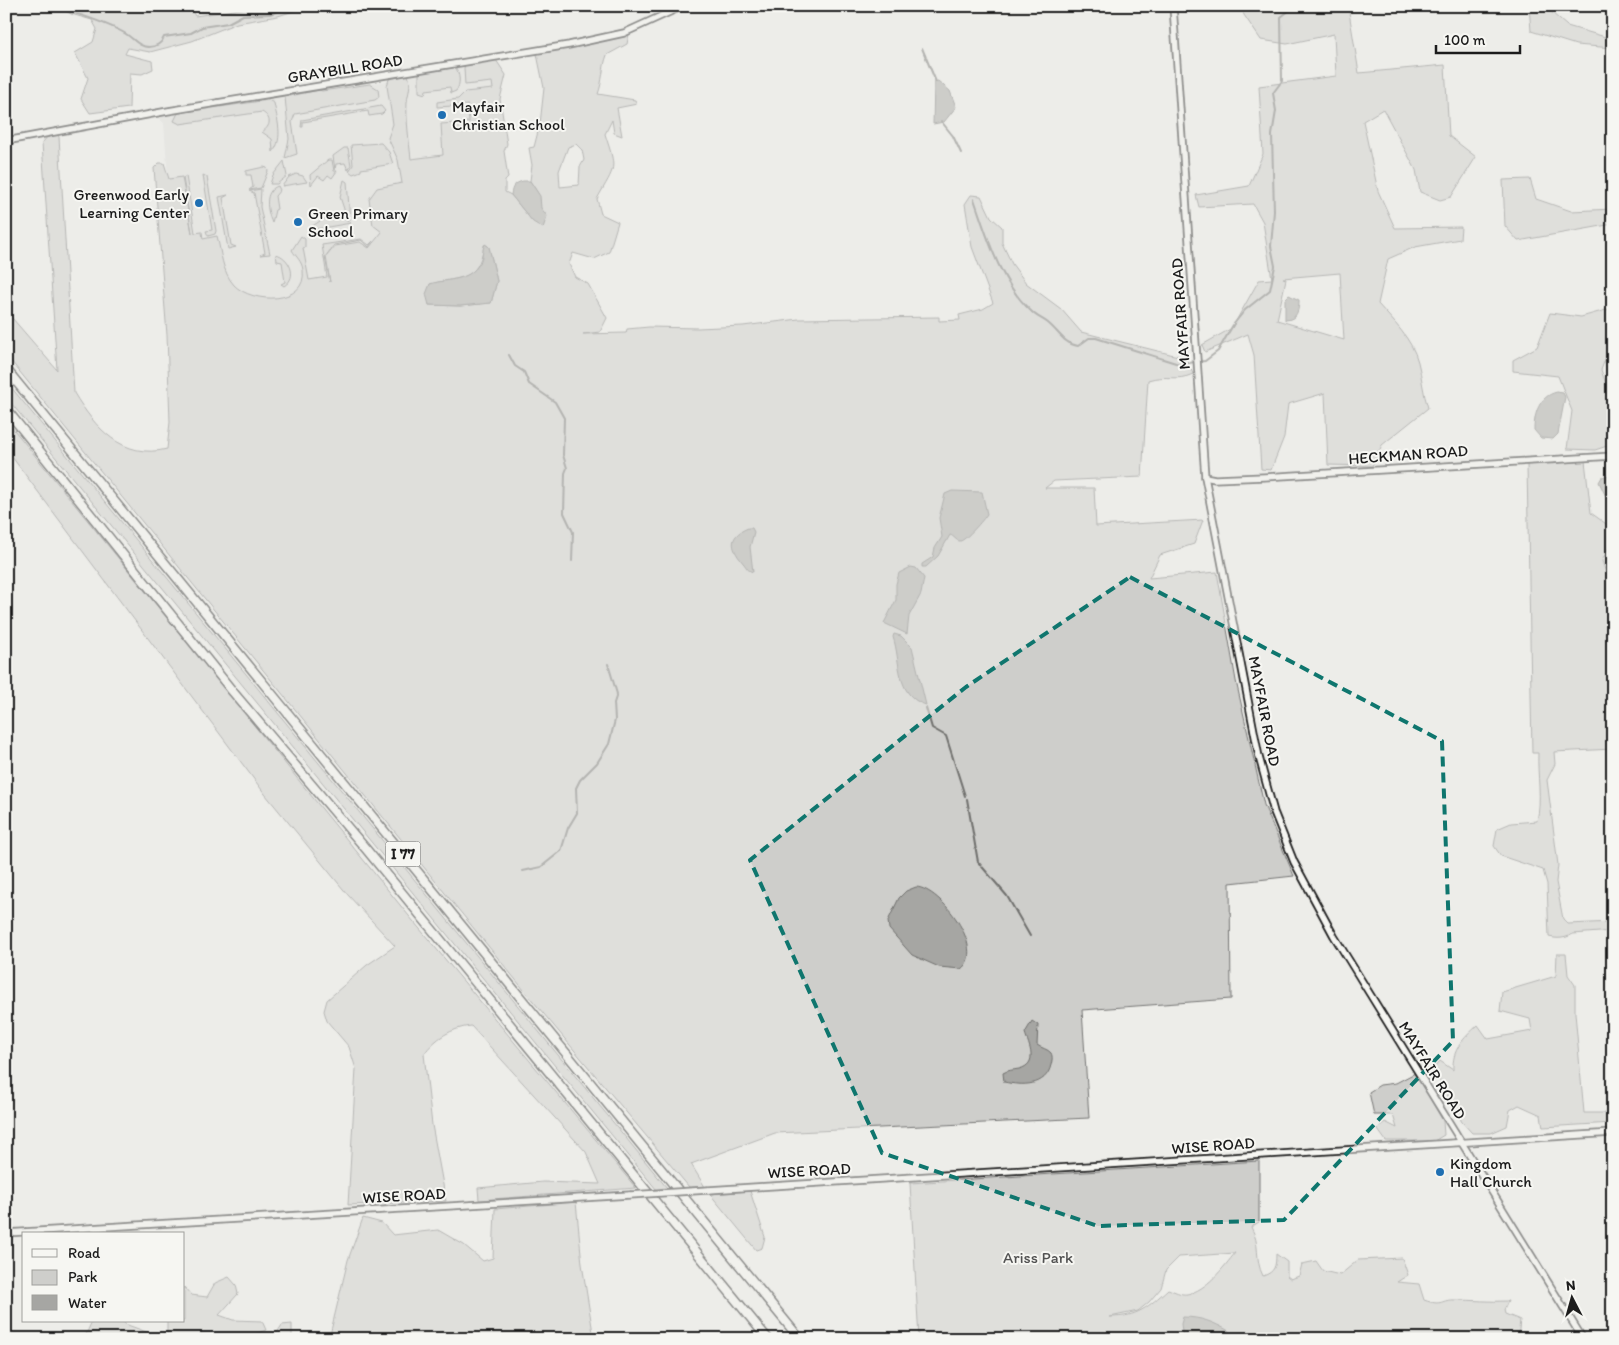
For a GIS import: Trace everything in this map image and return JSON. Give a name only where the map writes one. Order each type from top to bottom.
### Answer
[{"type":"highway","name":"I 77","points":[[6,369],[800,1339]]},
{"type":"highway","name":"I 77","points":[[6,410],[233,692],[378,863],[768,1339]]},
{"type":"street","name":"GRAYBILL ROAD","points":[[6,141],[168,111],[576,44],[624,32],[683,6]]},
{"type":"street","name":"MAYFAIR ROAD","points":[[1172,6],[1205,477],[1260,757],[1284,837],[1304,882],[1334,936],[1583,1339]]},
{"type":"street","name":"HECKMAN ROAD","points":[[1205,477],[1215,479],[1264,477],[1613,456]]},
{"type":"street","name":"WISE ROAD","points":[[22,1232],[1464,1144],[1613,1133]]},
{"type":"street","name":"WISE ROAD","points":[[6,1233],[22,1232]]},
{"type":"highlighted area","points":[[1130,577],[1442,741],[1453,1041],[1284,1220],[1098,1226],[882,1153],[750,860],[966,687]]},
{"type":"shaded area","points":[[484,62],[493,81],[493,90],[413,223],[224,390],[174,178],[168,179],[164,123],[157,117],[233,106],[319,90],[388,81],[392,78]]},
{"type":"green space","points":[[57,6],[189,6],[195,16],[259,6],[314,6],[315,11],[300,9],[278,16],[237,23],[192,41],[150,52],[128,48],[125,54],[152,61],[153,69],[142,74],[130,73],[129,108],[90,113],[81,99],[88,78],[75,53],[93,42],[97,29],[92,20],[71,14]]},
{"type":"green space","points":[[1241,6],[1348,6],[1359,73],[1445,65],[1449,136],[1476,157],[1451,197],[1440,200],[1420,192],[1416,170],[1383,109],[1363,121],[1378,191],[1395,228],[1461,227],[1460,239],[1415,247],[1388,259],[1378,304],[1401,331],[1415,354],[1428,408],[1382,445],[1372,466],[1328,465],[1325,393],[1288,404],[1284,437],[1271,470],[1261,469],[1254,355],[1248,334],[1205,352],[1202,345],[1232,328],[1259,280],[1272,279],[1263,222],[1253,204],[1199,207],[1196,195],[1249,186],[1263,154],[1259,86],[1336,76],[1334,34],[1287,44],[1261,40],[1244,15]],"holes":[[[1340,273],[1344,340],[1277,320],[1286,279],[1283,278]]]},
{"type":"green space","points":[[1529,6],[1544,6],[1567,26],[1609,38],[1613,37],[1613,48],[1576,45],[1531,31]]},
{"type":"green space","points":[[629,34],[627,44],[607,55],[598,94],[635,100],[637,104],[617,108],[622,136],[614,133],[612,120],[605,134],[613,168],[597,199],[601,214],[618,222],[609,252],[594,259],[573,253],[569,264],[575,277],[588,284],[607,318],[600,332],[583,334],[626,333],[627,329],[649,327],[698,328],[743,326],[799,319],[939,317],[939,321],[960,320],[959,315],[983,309],[993,303],[972,247],[965,204],[971,195],[981,196],[991,217],[1002,227],[1002,243],[1012,264],[1026,283],[1061,309],[1081,332],[1186,358],[1193,374],[1148,380],[1142,477],[1054,481],[1045,488],[1094,488],[1096,526],[1203,520],[1194,544],[1160,555],[1149,578],[1217,572],[1236,681],[1264,805],[1294,876],[1230,883],[1231,999],[1082,1010],[1089,1118],[775,1133],[691,1164],[705,1187],[689,1187],[533,1001],[6,355],[6,311],[57,370],[42,143],[49,135],[57,134],[59,137],[74,393],[91,418],[112,438],[137,450],[167,449],[170,422],[167,335],[154,168],[159,163],[164,163],[169,179],[182,177],[192,233],[183,178],[186,176],[195,233],[202,232],[203,239],[217,236],[224,268],[234,285],[253,296],[277,298],[288,295],[297,290],[302,281],[303,270],[292,250],[301,236],[305,239],[305,247],[303,248],[309,280],[327,277],[322,245],[361,239],[369,245],[373,241],[369,247],[361,240],[334,245],[325,257],[330,282],[326,257],[335,246],[360,242],[369,248],[382,232],[373,225],[369,199],[377,188],[402,183],[398,160],[388,138],[393,124],[387,86],[389,79],[408,75],[410,86],[407,116],[411,159],[443,155],[441,124],[469,122],[468,105],[437,107],[437,102],[458,99],[465,92],[493,89],[492,82],[465,85],[464,68],[465,65],[496,60],[506,75],[500,99],[507,144],[504,151],[508,178],[505,181],[505,192],[511,195],[533,222],[539,210],[540,201],[530,181],[532,165],[529,148],[534,147],[540,124],[544,88],[537,54]],"holes":[[[576,144],[582,150],[584,160],[580,167],[579,185],[560,187],[559,171],[568,147]],[[484,245],[489,247],[497,281],[491,303],[460,306],[429,305],[430,284],[459,278],[472,272],[477,266]]]},
{"type":"green space","points":[[455,67],[459,79],[459,86],[456,91],[451,93],[450,87],[426,90],[425,94],[419,92],[419,73]]},
{"type":"green space","points":[[370,84],[378,89],[379,97],[375,100],[295,114],[292,122],[297,154],[285,158],[289,139],[285,97],[319,90]]},
{"type":"green space","points":[[268,100],[274,103],[279,128],[278,141],[273,152],[272,139],[262,132],[269,125],[269,119],[262,112],[180,124],[174,121],[178,113]]},
{"type":"green space","points":[[381,106],[385,111],[382,114],[369,116],[368,111],[303,122],[303,127],[301,127],[302,120]]},
{"type":"green space","points":[[381,143],[389,152],[393,164],[361,169],[361,171],[353,174],[349,171],[353,165],[351,145]]},
{"type":"green space","points":[[344,148],[348,148],[351,165],[348,170],[345,163],[336,164],[335,170],[333,156]]},
{"type":"green space","points":[[328,160],[332,160],[334,171],[337,171],[332,178],[328,175],[324,180],[318,176],[311,185],[310,175]]},
{"type":"green space","points":[[284,161],[287,176],[277,184],[270,184],[273,175]]},
{"type":"green space","points":[[264,167],[268,171],[261,188],[249,190],[253,187],[251,175],[246,175],[246,171]]},
{"type":"green space","points":[[296,174],[303,176],[307,182],[282,186],[289,177]]},
{"type":"green space","points":[[203,175],[207,177],[216,231],[215,234],[208,236],[206,231],[212,230]]},
{"type":"green space","points":[[1530,179],[1536,199],[1571,211],[1613,209],[1613,224],[1518,241],[1505,226],[1503,180]]},
{"type":"green space","points":[[344,180],[347,182],[350,220],[344,215],[340,197]]},
{"type":"green space","points":[[278,186],[280,190],[275,196],[277,209],[275,210],[272,223],[268,207],[268,197],[270,192]]},
{"type":"green space","points":[[261,189],[260,207],[270,254],[260,255],[265,253],[254,193],[249,191]]},
{"type":"green space","points":[[228,195],[223,198],[231,245],[236,247],[228,249],[219,197]]},
{"type":"green space","points":[[343,217],[351,223],[311,230],[311,227],[323,219]]},
{"type":"green space","points":[[276,254],[285,259],[290,268],[291,278],[284,286],[281,284],[285,282],[282,262],[277,261]]},
{"type":"green space","points":[[1613,308],[1613,339],[1601,370],[1613,403],[1613,444],[1595,450],[1567,449],[1572,411],[1558,376],[1513,371],[1513,360],[1537,347],[1550,313],[1581,317]]},
{"type":"green space","points":[[6,381],[667,1188],[656,1189],[6,397]]},
{"type":"green space","points":[[6,420],[409,916],[636,1188],[479,1200],[478,1188],[543,1182],[600,1184],[586,1152],[471,1026],[457,1029],[444,1035],[433,1043],[424,1054],[432,1125],[446,1201],[348,1205],[356,1069],[349,1047],[327,1021],[324,1011],[327,1000],[367,965],[395,946],[348,895],[265,794],[6,449]]},
{"type":"green space","points":[[1585,461],[1591,513],[1609,526],[1611,543],[1602,561],[1606,573],[1613,572],[1613,749],[1554,752],[1555,764],[1547,780],[1558,865],[1556,882],[1563,919],[1568,924],[1613,922],[1613,931],[1573,934],[1564,938],[1555,938],[1549,937],[1547,884],[1543,870],[1501,856],[1494,846],[1497,829],[1511,823],[1537,821],[1538,813],[1538,753],[1532,753],[1527,464]]},
{"type":"green space","points":[[1557,954],[1566,954],[1568,975],[1575,985],[1575,1013],[1584,1113],[1613,1113],[1613,1123],[1543,1127],[1541,1115],[1519,1105],[1510,1110],[1507,1126],[1491,1133],[1472,1133],[1462,1122],[1433,1069],[1440,1061],[1453,1070],[1454,1056],[1457,1050],[1463,1040],[1478,1025],[1488,1039],[1532,1031],[1530,1019],[1500,1011],[1502,992],[1556,976]]},
{"type":"green space","points":[[1415,1073],[1443,1121],[1444,1135],[1434,1141],[1386,1141],[1378,1130],[1385,1122],[1397,1128],[1393,1115],[1374,1115],[1369,1092],[1380,1085],[1396,1083]]},
{"type":"green space","name":"Ariss Park","points":[[1259,1161],[1259,1222],[1251,1227],[1256,1240],[1260,1269],[1263,1276],[1270,1273],[1274,1268],[1276,1254],[1287,1262],[1287,1276],[1291,1279],[1299,1276],[1302,1264],[1316,1261],[1323,1271],[1340,1275],[1358,1260],[1402,1258],[1408,1275],[1397,1282],[1419,1284],[1424,1300],[1435,1303],[1450,1300],[1508,1301],[1504,1310],[1505,1314],[1520,1320],[1518,1339],[1229,1339],[1228,1331],[1182,1337],[1183,1339],[919,1339],[910,1183]],"holes":[[[1235,1253],[1214,1278],[1194,1292],[1182,1294],[1168,1289],[1142,1310],[1120,1317],[1110,1317],[1138,1311],[1149,1302],[1161,1288],[1166,1270],[1179,1257]]]},
{"type":"green space","points":[[750,1191],[765,1237],[762,1248],[756,1250],[710,1194]]},
{"type":"green space","points":[[576,1202],[582,1264],[594,1339],[329,1339],[348,1260],[363,1218],[382,1223],[393,1235],[438,1230],[464,1245],[483,1261],[493,1258],[495,1209]]},
{"type":"green space","points":[[229,1277],[236,1285],[238,1294],[219,1315],[233,1320],[262,1321],[266,1330],[241,1339],[167,1339],[167,1322],[185,1322],[185,1288],[191,1295],[207,1297],[215,1283]]},
{"type":"green space","points":[[92,1322],[124,1322],[152,1334],[154,1339],[84,1339]]},
{"type":"green space","points":[[292,1324],[292,1339],[273,1339],[282,1325]]},
{"type":"water","points":[[938,81],[950,91],[956,107],[944,122],[933,124],[934,82]]},
{"type":"water","points":[[523,181],[530,181],[540,196],[541,208],[547,216],[543,228],[533,222],[511,195],[514,185]]},
{"type":"water","points":[[485,244],[489,247],[497,281],[491,303],[460,306],[429,305],[426,294],[430,284],[458,278],[470,273],[480,263]]},
{"type":"water","points":[[1289,295],[1299,300],[1299,307],[1295,316],[1285,320],[1285,299]]},
{"type":"water","points":[[1557,392],[1563,393],[1565,397],[1558,434],[1553,439],[1541,438],[1534,430],[1539,406],[1546,397]]},
{"type":"water","points":[[1609,475],[1613,477],[1613,511],[1599,482],[1602,477]]},
{"type":"water","points":[[952,491],[982,492],[987,514],[962,540],[959,541],[950,535],[938,556],[926,567],[922,567],[922,564],[933,557],[935,548],[942,537],[939,518],[945,494]]},
{"type":"water","points":[[748,528],[752,528],[754,532],[750,547],[753,572],[747,569],[736,554],[733,544],[736,535]]},
{"type":"water","points":[[911,567],[916,568],[924,578],[921,594],[909,616],[907,634],[884,623],[896,600],[896,584],[899,573]]},
{"type":"water","points":[[894,634],[901,636],[912,647],[926,705],[909,694],[904,686],[893,637]]},
{"type":"water","points":[[916,887],[926,890],[937,898],[958,921],[965,935],[968,948],[968,960],[961,969],[939,967],[912,955],[889,929],[888,921],[899,898],[906,891]]},
{"type":"water","points":[[1032,1021],[1038,1025],[1037,1045],[1052,1054],[1052,1062],[1048,1072],[1039,1081],[1032,1083],[1004,1082],[1003,1073],[1025,1067],[1031,1059],[1025,1033]]},
{"type":"water","points":[[1183,1317],[1201,1319],[1218,1325],[1229,1331],[1229,1339],[1183,1339],[1181,1324]]},
{"type":"waterway","points":[[52,6],[110,26],[145,47],[158,44],[164,37],[191,33],[202,27],[228,23],[243,15],[270,14],[292,6]]},
{"type":"waterway","points":[[974,199],[996,260],[1011,288],[1032,312],[1048,323],[1069,343],[1078,346],[1089,338],[1096,338],[1179,364],[1205,361],[1218,351],[1233,325],[1245,310],[1270,290],[1275,266],[1271,246],[1274,211],[1272,135],[1276,111],[1273,93],[1282,81],[1281,17],[1295,6]]},
{"type":"waterway","points":[[922,48],[936,82]]},
{"type":"waterway","points":[[941,121],[953,136],[961,153]]},
{"type":"waterway","points":[[509,355],[515,366],[524,372],[529,384],[555,402],[564,418],[563,455],[567,468],[565,473],[564,513],[573,532],[572,561]]},
{"type":"waterway","points":[[523,871],[541,867],[561,851],[568,828],[577,813],[576,788],[580,780],[597,763],[609,744],[615,720],[614,703],[617,694],[608,664]]},
{"type":"waterway","points":[[926,708],[932,728],[946,736],[965,796]]},
{"type":"waterway","points":[[967,799],[978,862],[1007,896],[1030,936]]},
{"type":"place","name":"Mayfair Christian School","points":[[442,115]]},
{"type":"place","name":"Greenwood Early Learning Center","points":[[199,203]]},
{"type":"place","name":"Green Primary School","points":[[298,222]]},
{"type":"place","name":"Kingdom Hall Church","points":[[1440,1172]]}]
